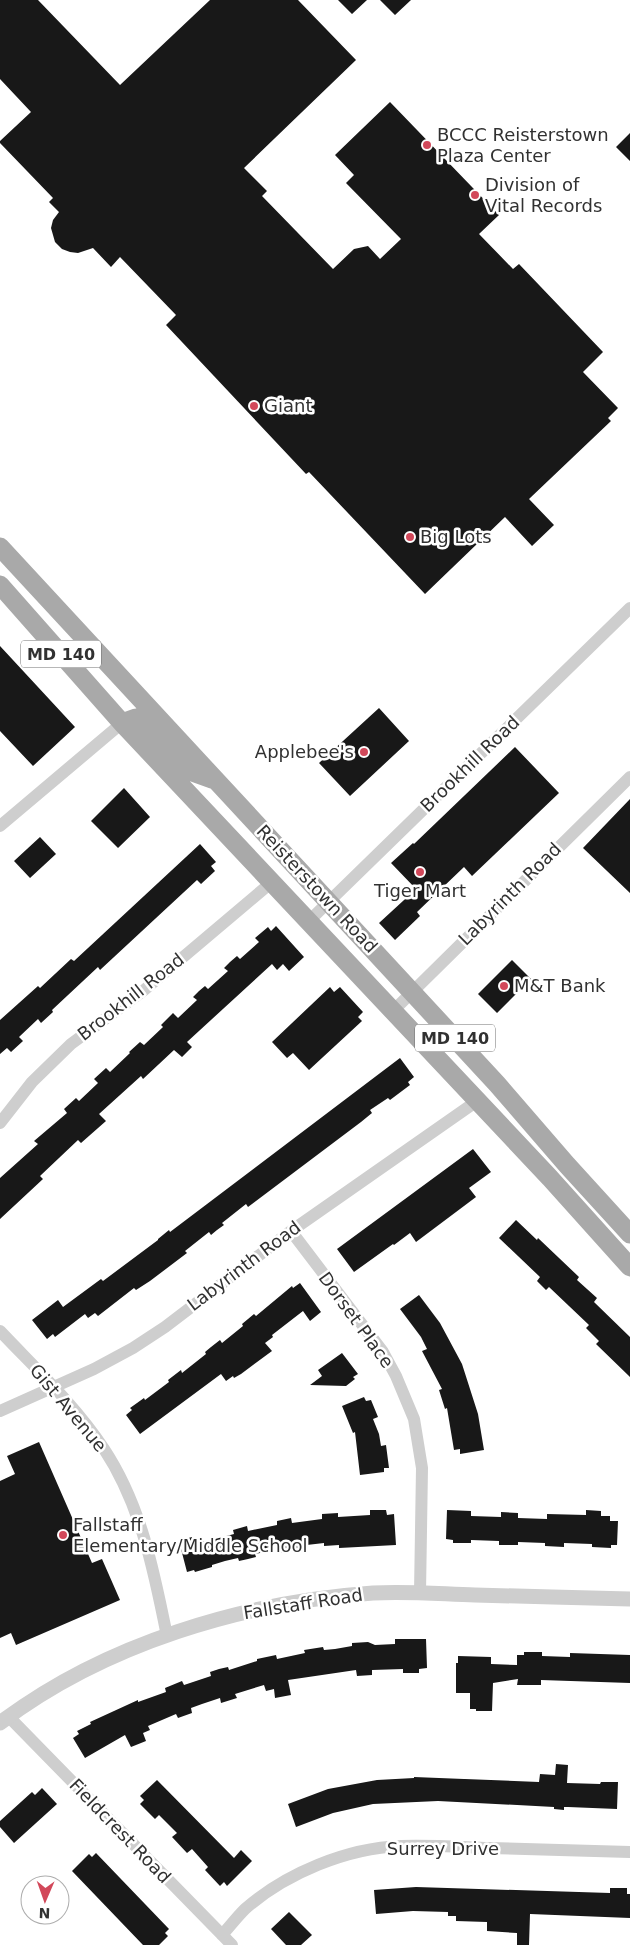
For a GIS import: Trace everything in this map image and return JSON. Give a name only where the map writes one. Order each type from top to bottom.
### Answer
[{"type":"main road","name":"Reisterstown Road","points":[[0,548],[498,1084],[567,1165],[630,1234]]},
{"type":"main road","name":"Reisterstown Road","points":[[0,585],[122,722],[630,1267]]},
{"type":"main road","points":[[122,722],[136,718],[187,770],[216,780]]},
{"type":"street","name":"Brookhill Road","points":[[309,921],[630,608]]},
{"type":"street","points":[[0,826],[122,722]]},
{"type":"street","name":"Labyrinth Road","points":[[392,1012],[630,777]]},
{"type":"street","name":"Brookhill Road","points":[[0,1123],[32,1082],[70,1044],[143,990],[272,882]]},
{"type":"street","name":"Labyrinth Road","points":[[0,1411],[133,1348],[164,1327],[291,1231],[477,1101]]},
{"type":"street","name":"Dorset Place","points":[[291,1231],[383,1352],[396,1376],[414,1419],[422,1468],[420,1593]]},
{"type":"street","name":"Gist Avenue","points":[[0,1331],[54,1387],[104,1449],[131,1500],[151,1558],[167,1636]]},
{"type":"street","name":"Fallstaff Road","points":[[4,1719],[51,1689],[94,1665],[167,1636],[237,1614],[303,1600],[375,1593],[420,1593],[630,1600]]},
{"type":"street","name":"Fieldcrest Road","points":[[4,1719],[232,1945]]},
{"type":"street","name":"Surrey Drive","points":[[222,1935],[245,1910],[266,1893],[292,1878],[314,1867],[348,1855],[375,1849],[400,1846],[435,1846],[630,1852]]},
{"type":"building","points":[[0,0],[38,0],[120,85],[210,0],[298,0],[356,60],[244,168],[267,191],[262,196],[333,269],[354,249],[368,246],[380,259],[401,239],[346,183],[354,175],[335,155],[390,102],[499,215],[479,234],[513,269],[519,264],[603,352],[583,372],[618,408],[608,418],[611,421],[529,499],[554,525],[532,546],[505,517],[425,594],[309,472],[306,474],[166,325],[176,315],[120,257],[111,267],[93,248],[78,253],[70,252],[62,249],[55,242],[51,228],[53,220],[59,212],[49,202],[53,198],[0,143],[31,112],[0,79]]},
{"type":"building","points":[[338,0],[367,0],[352,14]]},
{"type":"building","points":[[380,0],[411,0],[395,15]]},
{"type":"building","points":[[630,133],[630,161],[616,147]]},
{"type":"building","points":[[0,646],[75,727],[33,766],[0,731]]},
{"type":"building","name":"Applebee's","points":[[379,708],[409,741],[350,796],[319,763]]},
{"type":"building","points":[[515,747],[559,793],[472,876],[464,867],[417,912],[420,916],[395,940],[379,923],[416,889],[391,863],[414,844]]},
{"type":"building","points":[[124,788],[150,817],[118,848],[91,821]]},
{"type":"building","points":[[630,799],[630,893],[583,848]]},
{"type":"building","points":[[40,837],[56,854],[30,878],[14,861]]},
{"type":"building","points":[[200,844],[216,862],[211,866],[215,871],[201,884],[197,880],[100,970],[98,967],[52,1010],[53,1012],[41,1023],[38,1019],[19,1037],[23,1041],[11,1052],[7,1048],[0,1054],[0,1020],[38,986],[40,988],[71,959],[74,961]]},
{"type":"building","points":[[276,926],[304,957],[289,971],[283,964],[277,970],[272,964],[187,1042],[192,1047],[182,1057],[174,1050],[143,1079],[141,1076],[99,1114],[106,1121],[81,1143],[78,1140],[40,1176],[43,1179],[0,1219],[0,1178],[38,1144],[34,1141],[67,1113],[64,1109],[76,1098],[79,1101],[98,1083],[94,1079],[106,1068],[110,1072],[140,1042],[144,1045],[163,1027],[161,1025],[173,1013],[178,1018],[197,1000],[193,997],[199,991],[205,986],[208,989],[228,971],[224,968],[230,962],[237,956],[240,959],[259,942],[255,938],[268,927],[271,931]]},
{"type":"building","name":"M&T Bank","points":[[512,960],[531,979],[497,1013],[478,994]]},
{"type":"building","points":[[330,987],[334,992],[340,987],[363,1012],[358,1017],[362,1021],[309,1070],[293,1053],[287,1058],[272,1042]]},
{"type":"building","points":[[400,1058],[414,1077],[408,1082],[410,1085],[390,1100],[388,1098],[370,1110],[372,1113],[361,1122],[248,1207],[246,1204],[222,1223],[224,1225],[211,1235],[209,1232],[185,1251],[187,1253],[150,1281],[136,1290],[134,1288],[98,1316],[95,1313],[88,1318],[85,1314],[55,1337],[53,1334],[47,1339],[32,1320],[58,1300],[63,1307],[101,1279],[103,1281]]},
{"type":"building","points":[[473,1149],[491,1172],[469,1188],[476,1197],[416,1242],[410,1233],[354,1272],[337,1249]]},
{"type":"building","points":[[516,1220],[579,1277],[577,1280],[597,1298],[594,1302],[630,1337],[630,1377],[596,1344],[599,1341],[586,1328],[589,1325],[549,1287],[546,1290],[537,1281],[540,1277],[499,1238]]},
{"type":"building","points":[[300,1283],[321,1312],[310,1321],[303,1311],[272,1335],[273,1337],[265,1343],[272,1351],[234,1378],[233,1376],[226,1381],[221,1374],[140,1434],[126,1415],[132,1410],[130,1408],[144,1398],[145,1400],[169,1382],[168,1380],[181,1370],[182,1373],[220,1340],[222,1343],[243,1326],[242,1324],[254,1314],[256,1316],[292,1286],[293,1288]]},
{"type":"building","points":[[419,1295],[440,1323],[462,1364],[478,1414],[484,1450],[460,1454],[460,1449],[454,1450],[447,1408],[445,1409],[439,1390],[442,1389],[422,1351],[427,1349],[421,1337],[400,1309]]},
{"type":"building","points":[[342,1353],[358,1374],[353,1377],[355,1379],[346,1386],[310,1385],[322,1376],[318,1370]]},
{"type":"building","points":[[364,1397],[366,1401],[371,1400],[378,1417],[373,1419],[381,1446],[386,1445],[389,1468],[384,1468],[384,1472],[360,1475],[355,1432],[353,1433],[342,1406]]},
{"type":"building","points":[[39,1442],[92,1563],[102,1559],[120,1600],[16,1645],[11,1633],[0,1638],[0,1481],[15,1474],[7,1456]]},
{"type":"building","points":[[370,1510],[386,1510],[387,1515],[394,1514],[396,1545],[339,1548],[339,1545],[324,1546],[324,1543],[298,1546],[298,1550],[280,1553],[280,1549],[255,1554],[256,1557],[248,1559],[239,1561],[238,1558],[195,1572],[194,1570],[187,1572],[181,1549],[183,1548],[181,1540],[192,1537],[193,1540],[202,1537],[204,1542],[234,1534],[233,1530],[247,1526],[248,1531],[277,1525],[277,1521],[291,1518],[292,1523],[322,1519],[322,1514],[338,1513],[338,1517],[370,1515]]},
{"type":"building","points":[[447,1510],[471,1511],[471,1516],[501,1517],[501,1512],[518,1513],[518,1518],[547,1519],[547,1514],[586,1515],[586,1510],[601,1511],[601,1516],[610,1516],[610,1521],[618,1521],[617,1545],[611,1545],[611,1548],[592,1547],[592,1544],[564,1543],[564,1547],[545,1546],[545,1543],[518,1542],[518,1545],[499,1545],[499,1541],[471,1540],[471,1543],[453,1543],[453,1540],[446,1539]]},
{"type":"building","points":[[395,1639],[426,1639],[427,1668],[419,1669],[419,1673],[403,1673],[403,1669],[372,1670],[372,1675],[357,1676],[356,1670],[288,1680],[291,1695],[275,1698],[274,1689],[266,1691],[264,1685],[235,1694],[237,1698],[221,1703],[220,1698],[191,1708],[192,1713],[178,1718],[176,1714],[148,1726],[150,1730],[143,1733],[146,1741],[131,1747],[125,1735],[85,1758],[73,1738],[79,1734],[77,1731],[91,1724],[90,1722],[138,1700],[138,1702],[166,1692],[165,1688],[182,1681],[184,1685],[211,1676],[210,1672],[219,1669],[228,1667],[229,1670],[257,1661],[257,1659],[276,1655],[277,1659],[305,1653],[304,1650],[323,1647],[324,1650],[335,1649],[352,1646],[352,1643],[368,1642],[375,1645],[395,1644]]},
{"type":"building","points":[[524,1652],[542,1652],[542,1656],[570,1657],[570,1653],[630,1655],[630,1683],[541,1680],[541,1685],[517,1685],[518,1679],[493,1683],[492,1711],[470,1709],[470,1693],[456,1693],[456,1663],[458,1663],[458,1656],[491,1657],[491,1664],[517,1665],[517,1655],[524,1655]]},
{"type":"building","points":[[556,1764],[568,1765],[567,1783],[600,1784],[601,1782],[618,1782],[617,1809],[564,1807],[564,1810],[554,1809],[554,1807],[438,1801],[373,1804],[333,1813],[296,1827],[288,1804],[328,1789],[377,1780],[414,1777],[539,1782],[540,1774],[555,1775]]},
{"type":"building","points":[[157,1780],[234,1858],[241,1850],[252,1861],[227,1886],[224,1882],[220,1886],[205,1870],[208,1867],[192,1849],[187,1853],[172,1837],[177,1833],[159,1815],[155,1819],[140,1804],[144,1800],[140,1796]]},
{"type":"building","points":[[42,1788],[57,1804],[14,1843],[0,1827],[0,1821],[32,1792],[35,1795]]},
{"type":"building","points":[[96,1853],[169,1929],[165,1933],[168,1936],[159,1945],[143,1945],[72,1871],[89,1854],[92,1857]]},
{"type":"building","points":[[416,1887],[610,1893],[610,1888],[627,1888],[627,1894],[630,1894],[630,1918],[530,1914],[529,1945],[517,1945],[517,1933],[487,1931],[487,1922],[456,1921],[456,1916],[448,1916],[448,1912],[413,1911],[376,1914],[374,1890]]},
{"type":"building","points":[[289,1912],[312,1935],[301,1945],[286,1945],[271,1929]]},
{"type":"place","name":"BCCC Reisterstown Plaza Center","points":[[427,145]]},
{"type":"place","name":"Division of Vital Records","points":[[475,195]]},
{"type":"place","name":"Giant","points":[[254,406]]},
{"type":"place","name":"Big Lots","points":[[410,537]]},
{"type":"place","name":"Applebee's","points":[[364,752]]},
{"type":"place","name":"Tiger Mart","points":[[420,872]]},
{"type":"place","name":"M&T Bank","points":[[504,986]]},
{"type":"place","name":"Fallstaff Elementary/Middle School","points":[[63,1535]]}]
